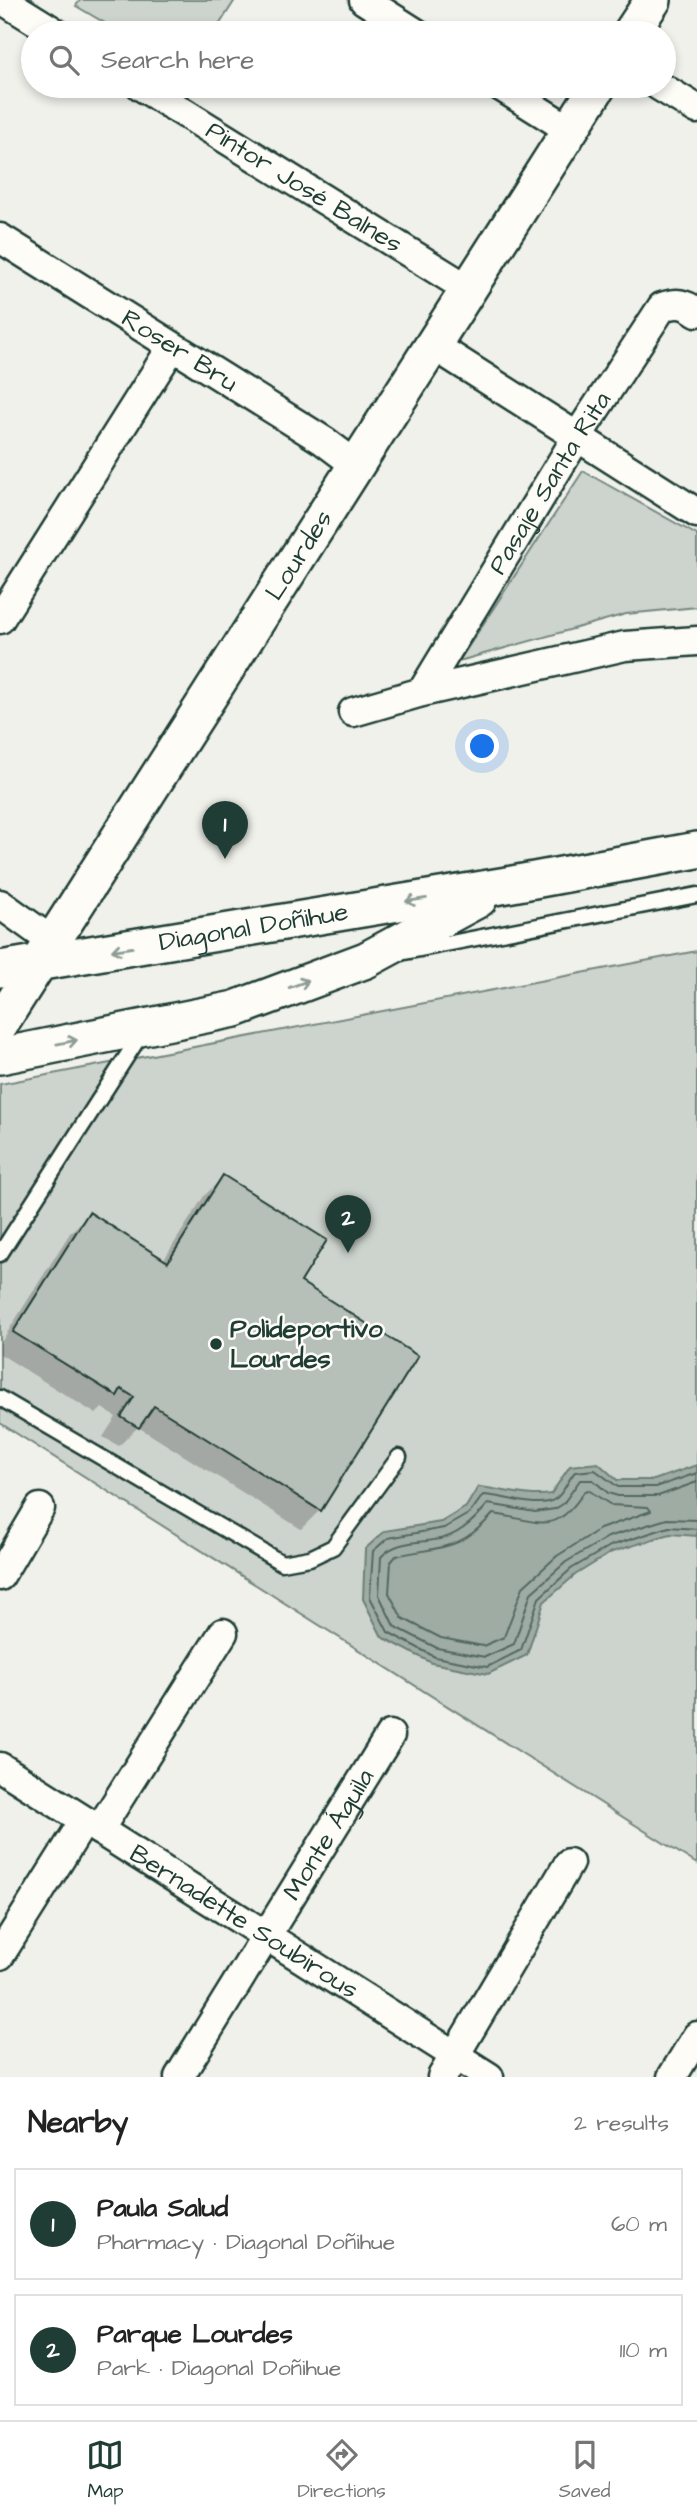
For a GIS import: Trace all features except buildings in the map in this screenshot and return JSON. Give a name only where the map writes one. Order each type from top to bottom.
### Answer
[{"type":"street","points":[[3,0],[37,21]]},
{"type":"street","points":[[364,0],[397,21]]},
{"type":"street","points":[[639,21],[653,0]]},
{"type":"street","points":[[676,96],[697,109]]},
{"type":"street","name":"Pintor José Balnes","points":[[160,98],[468,289]]},
{"type":"street","points":[[519,98],[570,130]]},
{"type":"street","name":"Lourdes","points":[[0,1024],[590,98]]},
{"type":"street","name":"Roser Bru","points":[[1,242],[324,441],[356,465]]},
{"type":"street","name":"Pasaje Santa Rita","points":[[422,692],[578,437],[662,307],[673,303],[684,304],[697,312]]},
{"type":"street","points":[[433,345],[697,513]]},
{"type":"street","points":[[0,619],[172,347]]},
{"type":"street","points":[[353,712],[422,692],[625,646],[697,641]]},
{"type":"street","name":"Diagonal Doñihue","points":[[0,969],[46,952],[507,885],[697,850]]},
{"type":"street","name":"Diagonal Doñihue","points":[[0,1056],[235,1009],[366,960],[507,885]]},
{"type":"street","points":[[0,904],[46,952]]},
{"type":"street","points":[[0,1576],[40,1508]]},
{"type":"street","points":[[0,1955],[223,1633]]},
{"type":"street","name":"Monte Águila","points":[[179,2077],[390,1735]]},
{"type":"street","name":"Bernadette Soubirous","points":[[0,1767],[267,1937],[449,2066],[489,2077]]},
{"type":"street","points":[[449,2066],[569,1863]]},
{"type":"street","points":[[672,2077],[697,2036]]},
{"type":"lane","name":"Diagonal Doñihue","points":[[366,960],[697,895]]},
{"type":"lane","points":[[0,1254],[146,1027]]},
{"type":"lane","points":[[0,1398],[282,1563],[310,1558],[333,1547],[399,1457]]},
{"type":"shaded area","points":[[80,0],[235,0],[222,21],[102,21],[76,6]]},
{"type":"shaded area","points":[[583,471],[697,535],[697,607],[626,614],[459,661]]},
{"type":"shaded area","points":[[697,951],[697,1864],[0,1423],[0,1084]]},
{"type":"water","points":[[598,1463],[617,1480],[654,1480],[697,1465],[697,1536],[670,1534],[612,1552],[575,1575],[544,1602],[527,1655],[488,1674],[432,1663],[382,1637],[363,1599],[365,1549],[385,1531],[441,1522],[466,1507],[478,1487],[524,1494],[551,1494],[570,1466]]},
{"type":"place","name":"Paula Salud","points":[[225,859]]},
{"type":"place","name":"Parque Lourdes","points":[[348,1253]]},
{"type":"place","name":"Polideportivo Lourdes","points":[[216,1344]]}]
